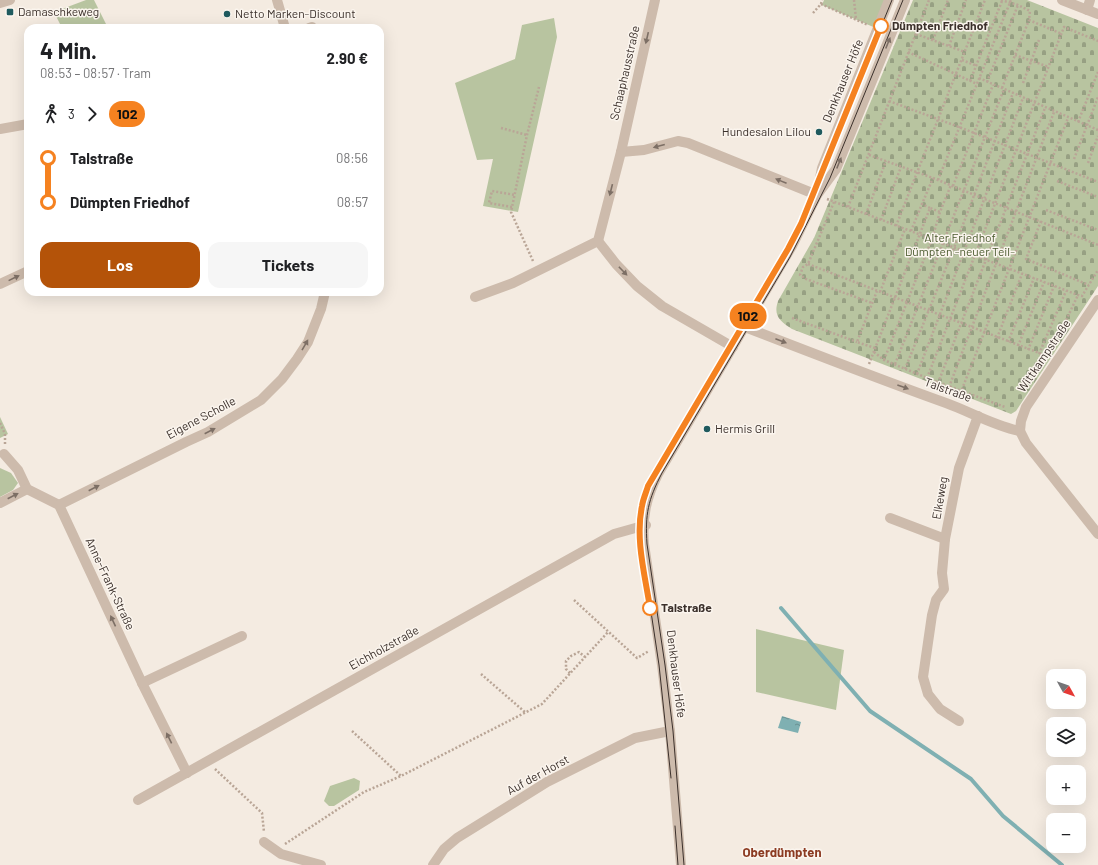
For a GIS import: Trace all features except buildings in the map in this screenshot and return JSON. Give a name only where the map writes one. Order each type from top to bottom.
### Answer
[{"type":"street","points":[[0,3],[10,0]]},
{"type":"street","points":[[277,0],[284,24]]},
{"type":"street","name":"Schaaphausstraße","points":[[598,241],[621,152],[655,0]]},
{"type":"street","name":"Denkhauser Höfe","points":[[817,195],[822,168],[890,0]]},
{"type":"street","name":"Denkhauser Höfe","points":[[681,865],[670,731],[644,526],[645,508],[650,490],[658,474],[792,246],[817,195],[836,169],[905,0]]},
{"type":"street","points":[[1062,0],[1089,5],[1098,14]]},
{"type":"street","points":[[0,129],[24,125]]},
{"type":"street","points":[[621,152],[644,150],[678,141],[688,143],[817,195]]},
{"type":"street","points":[[475,297],[513,283],[598,241],[616,264],[637,286],[656,301],[733,347]]},
{"type":"street","points":[[0,284],[24,273]]},
{"type":"street","name":"Eigene Scholle","points":[[59,505],[208,432],[261,400],[282,378],[308,342],[321,309],[324,296]]},
{"type":"street","name":"Wittkampstraße","points":[[1020,431],[1021,421],[1026,407],[1097,304]]},
{"type":"street","name":"Talstraße","points":[[745,327],[865,374],[955,406],[1008,428],[1020,431]]},
{"type":"street","name":"Elkeweg","points":[[959,721],[940,709],[928,694],[923,677],[932,615],[936,600],[944,589],[942,573],[946,539],[959,468],[978,416]]},
{"type":"street","points":[[1020,431],[1026,444],[1098,534]]},
{"type":"street","points":[[4,454],[18,470],[27,489],[59,505]]},
{"type":"street","points":[[0,503],[27,489]]},
{"type":"street","name":"Anne-Frank-Straße","points":[[59,505],[142,683],[186,773]]},
{"type":"street","points":[[890,518],[946,539]]},
{"type":"street","name":"Eichholzstraße","points":[[138,800],[614,534],[644,526]]},
{"type":"street","points":[[142,683],[242,636]]},
{"type":"street","name":"Auf der Horst","points":[[433,865],[444,849],[457,838],[547,782],[635,738],[670,731]]},
{"type":"street","points":[[264,842],[280,854],[321,865]]},
{"type":"path","points":[[813,13],[821,4],[822,0]]},
{"type":"path","points":[[854,0],[856,20]]},
{"type":"path","points":[[848,207],[929,0]]},
{"type":"path","points":[[933,40],[948,0]]},
{"type":"path","points":[[949,46],[966,0]]},
{"type":"path","points":[[896,226],[985,0]]},
{"type":"path","points":[[895,364],[1003,89],[1029,20],[1030,11],[1010,1],[1001,0],[970,81]]},
{"type":"path","points":[[938,180],[1010,1]]},
{"type":"path","points":[[821,4],[878,29]]},
{"type":"path","points":[[987,82],[1018,5]]},
{"type":"path","points":[[1029,20],[1062,34]]},
{"type":"path","points":[[927,378],[1064,27],[1098,41]]},
{"type":"path","points":[[916,34],[965,52]]},
{"type":"path","points":[[1023,83],[1039,40]]},
{"type":"path","points":[[908,52],[977,84]]},
{"type":"path","points":[[1015,55],[1049,67]]},
{"type":"path","points":[[962,60],[977,66]]},
{"type":"path","points":[[1078,122],[1098,72]]},
{"type":"path","points":[[979,78],[1034,104],[1098,130]]},
{"type":"path","points":[[884,360],[908,303],[932,239],[940,212],[993,85]]},
{"type":"path","points":[[538,271],[511,212],[527,135],[539,87]]},
{"type":"path","points":[[905,369],[954,248],[1013,94]]},
{"type":"path","points":[[1074,159],[1098,97]]},
{"type":"path","points":[[916,374],[1023,98]]},
{"type":"path","points":[[889,101],[1098,182]]},
{"type":"path","points":[[938,383],[1045,108]]},
{"type":"path","points":[[949,387],[1054,112]]},
{"type":"path","points":[[955,406],[1068,118]]},
{"type":"path","points":[[501,128],[527,135]]},
{"type":"path","points":[[1088,163],[1098,136]]},
{"type":"path","points":[[869,155],[938,180],[1098,244]]},
{"type":"path","points":[[866,214],[886,161]]},
{"type":"path","points":[[881,220],[901,167]]},
{"type":"path","points":[[911,231],[932,178]]},
{"type":"path","points":[[1057,181],[1098,197]]},
{"type":"path","points":[[512,208],[489,203],[492,191],[515,195]]},
{"type":"path","points":[[817,195],[1078,295],[1082,296],[1098,270]]},
{"type":"path","points":[[834,202],[808,264],[803,267],[800,275],[806,279],[872,303]]},
{"type":"path","points":[[922,204],[940,212]]},
{"type":"path","points":[[865,374],[930,208]]},
{"type":"path","points":[[1046,210],[1098,230]]},
{"type":"path","points":[[1041,222],[1026,259],[1089,284]]},
{"type":"path","points":[[857,342],[872,303],[905,229]]},
{"type":"path","points":[[808,264],[1047,357],[1050,351]]},
{"type":"path","points":[[997,338],[1022,274]]},
{"type":"path","points":[[1008,342],[1034,278]]},
{"type":"path","points":[[1018,346],[1044,282]]},
{"type":"path","points":[[1028,350],[1054,286]]},
{"type":"path","points":[[1039,354],[1066,291]]},
{"type":"path","points":[[1060,333],[1078,295]]},
{"type":"path","points":[[792,318],[875,348]]},
{"type":"path","points":[[874,352],[884,360],[916,374],[1005,407]]},
{"type":"path","points":[[0,423],[5,434],[4,454]]},
{"type":"path","points":[[574,600],[636,658],[659,645]]},
{"type":"path","points":[[280,854],[286,842],[364,792],[401,776],[542,704],[608,632]]},
{"type":"path","points":[[570,673],[566,669],[566,661],[571,656],[579,652],[586,657]]},
{"type":"path","points":[[482,674],[526,713]]},
{"type":"path","points":[[352,731],[401,776]]},
{"type":"path","points":[[208,762],[262,813],[264,842]]},
{"type":"green space","points":[[86,0],[94,0],[106,24],[60,24],[54,12]]},
{"type":"green space","points":[[824,0],[888,0],[878,29],[822,5]]},
{"type":"green space","name":"Alter Friedhof Dümpten -neuer Teil-","points":[[913,0],[1027,0],[1098,28],[1098,286],[1016,411],[1011,414],[792,329],[781,321],[776,311],[778,301],[814,238]]},
{"type":"green space","points":[[554,18],[557,37],[518,212],[483,206],[493,159],[477,160],[455,83],[515,59],[522,25]]},
{"type":"green space","points":[[0,417],[8,434],[0,438]]},
{"type":"green space","points":[[0,468],[11,473],[18,483],[13,490],[0,497]]},
{"type":"green space","points":[[756,629],[844,650],[836,710],[756,692]]},
{"type":"green space","points":[[354,778],[360,781],[359,790],[334,806],[329,806],[324,801],[330,786]]},
{"type":"water","points":[[782,716],[801,722],[798,733],[778,728]]},
{"type":"waterway","points":[[781,608],[870,711],[971,779],[1003,816],[1062,865]]},
{"type":"tram line","points":[[759,297],[801,224],[892,0]]},
{"type":"tram line","points":[[684,865],[673,731],[647,544],[648,507],[653,491],[662,473],[790,257],[830,178],[903,0]]},
{"type":"tram line","name":"102","points":[[650,608],[641,545],[640,527],[642,507],[648,486],[788,249],[801,224],[881,26]]},
{"type":"tram line","points":[[694,407],[732,344]]},
{"type":"tram line","points":[[644,500],[656,471],[684,424]]},
{"type":"tram line","points":[[641,518],[641,545],[659,665],[671,778]]},
{"type":"tram line","points":[[675,826],[678,865]]},
{"type":"place","name":"Damaschkeweg","points":[[10,12]]},
{"type":"place","name":"Netto Marken-Discount","points":[[227,14]]},
{"type":"place","name":"Dümpten Friedhof","points":[[881,26]]},
{"type":"place","name":"Hundesalon Lilou","points":[[819,132]]},
{"type":"place","name":"Hermis Grill","points":[[707,429]]},
{"type":"place","name":"Talstraße","points":[[650,608]]},
{"type":"district","name":"Oberdümpten","points":[[782,852]]}]
